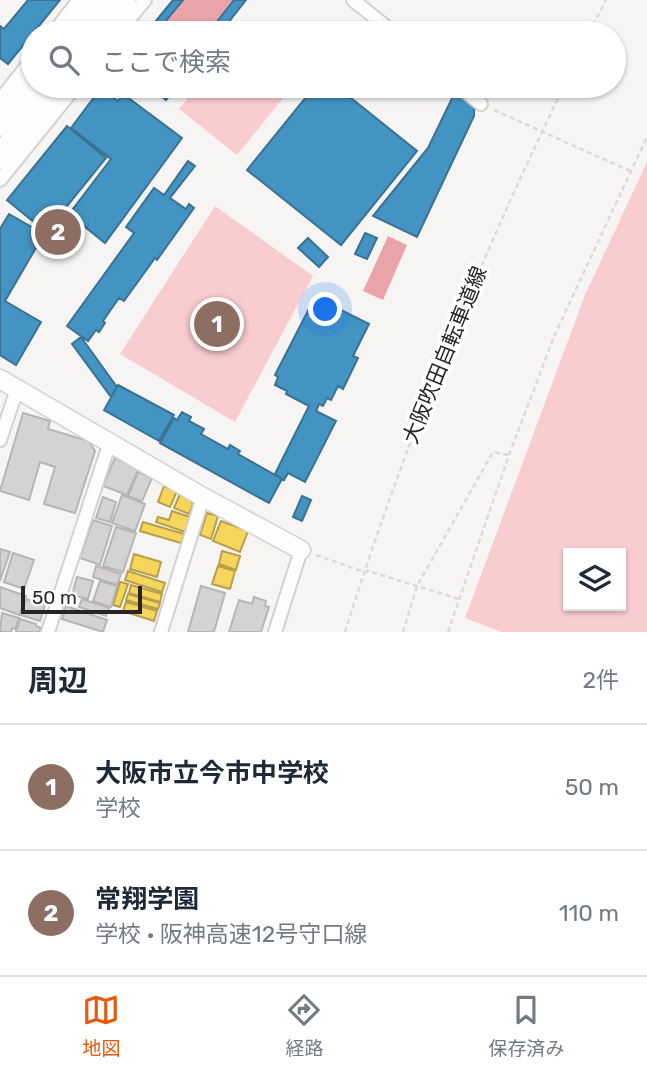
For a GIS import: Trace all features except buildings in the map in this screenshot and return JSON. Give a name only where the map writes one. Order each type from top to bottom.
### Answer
[{"type":"highway","points":[[82,21],[99,0]]},
{"type":"highway","points":[[107,21],[124,0]]},
{"type":"highway","points":[[0,124],[21,97]]},
{"type":"highway","points":[[0,157],[46,98]]},
{"type":"street","points":[[62,21],[79,0]]},
{"type":"street","points":[[128,21],[145,0]]},
{"type":"street","points":[[353,0],[379,21]]},
{"type":"street","points":[[0,100],[4,85],[21,69]]},
{"type":"street","points":[[0,180],[66,98]]},
{"type":"street","points":[[474,98],[481,104]]},
{"type":"street","points":[[0,379],[203,497],[301,550],[275,632]]},
{"type":"street","points":[[0,440],[17,389]]},
{"type":"street","points":[[48,632],[110,442]]},
{"type":"street","points":[[161,632],[203,497]]},
{"type":"path","points":[[595,21],[606,0]]},
{"type":"path","name":"大阪吹田自転車道線","points":[[345,632],[408,445],[455,325],[558,98]]},
{"type":"path","points":[[481,104],[630,171]]},
{"type":"path","points":[[448,632],[509,455],[555,334],[647,137]]},
{"type":"path","points":[[403,632],[417,586],[493,452],[509,455]]},
{"type":"path","points":[[301,550],[364,572],[368,570],[459,599]]},
{"type":"shaded area","points":[[183,0],[234,0],[217,21],[166,21]]},
{"type":"shaded area","points":[[188,98],[283,98],[237,155],[179,109]]},
{"type":"shaded area","points":[[647,162],[647,632],[501,632],[465,618],[585,295]]},
{"type":"shaded area","points":[[215,206],[313,276],[235,422],[120,354]]},
{"type":"shaded area","points":[[388,236],[407,245],[383,300],[363,291]]},
{"type":"place","name":"常翔学園","points":[[58,232]]},
{"type":"place","name":"大阪市立今市中学校","points":[[217,324]]}]
